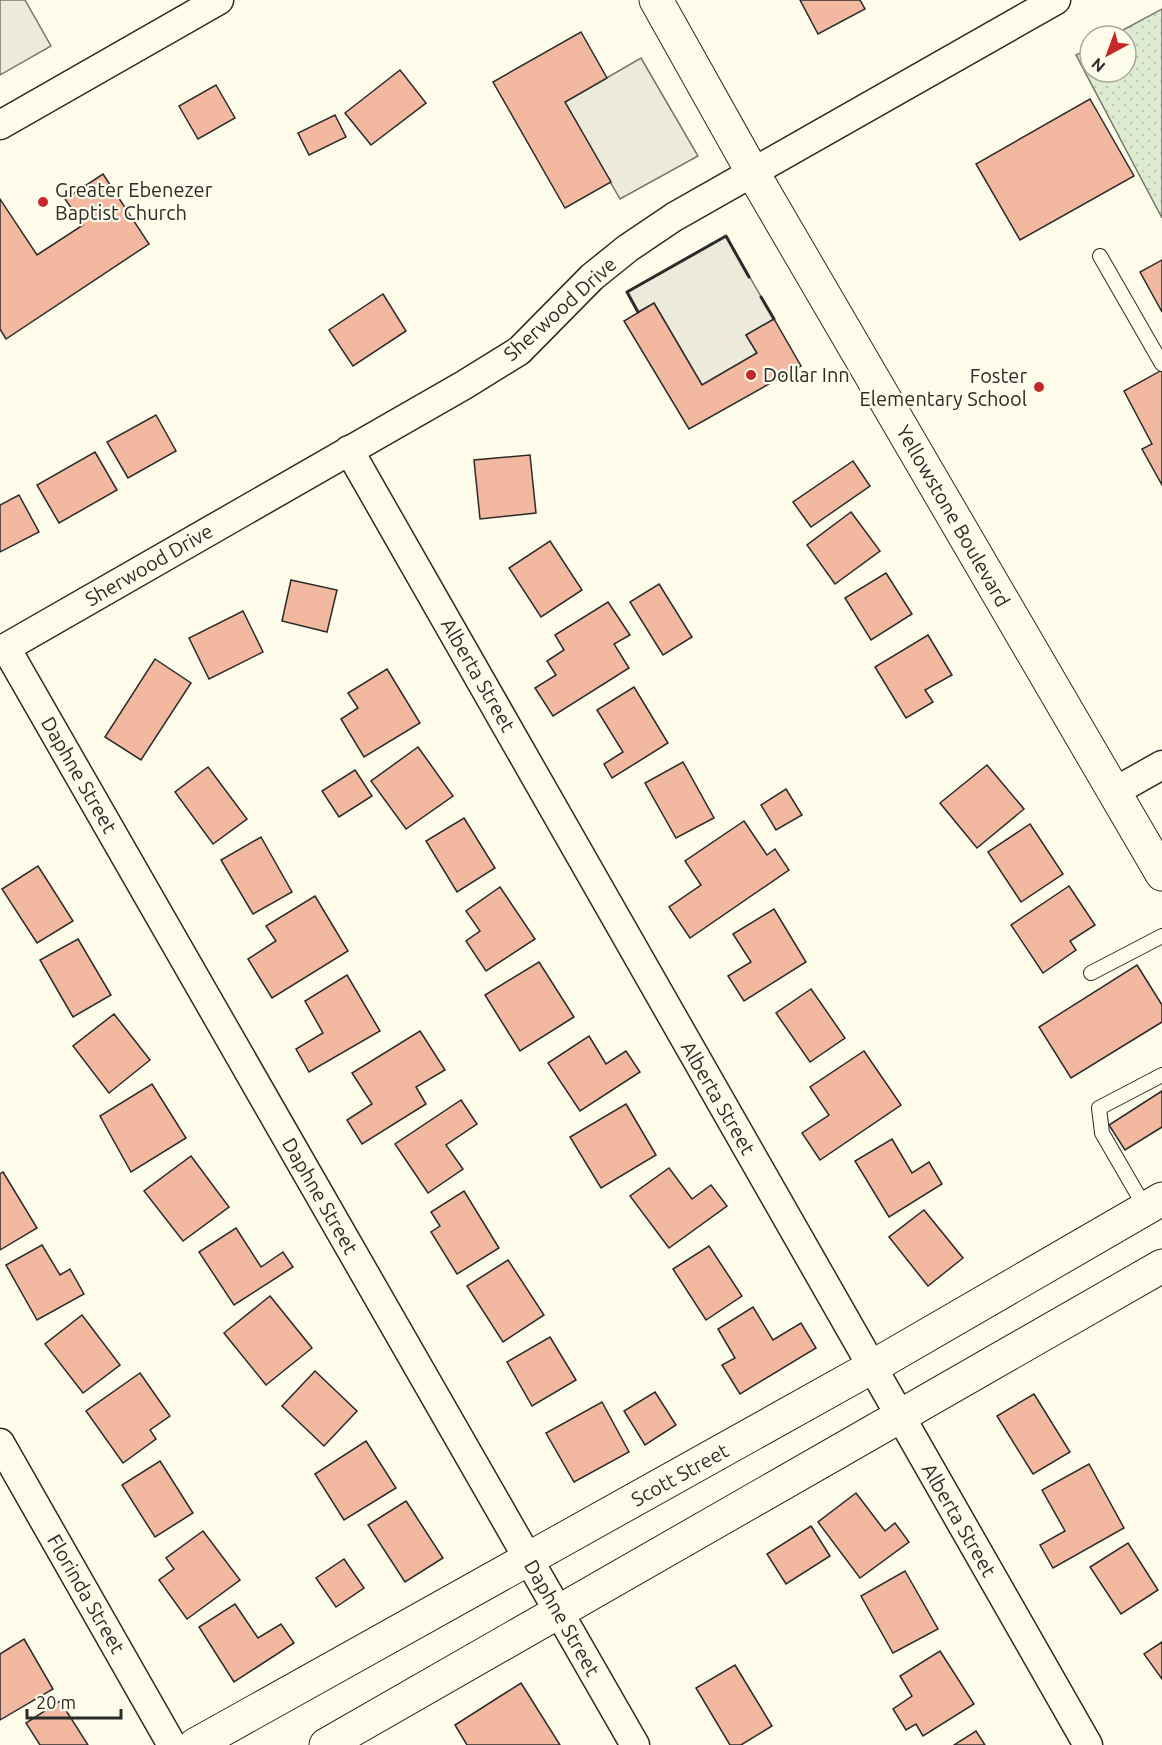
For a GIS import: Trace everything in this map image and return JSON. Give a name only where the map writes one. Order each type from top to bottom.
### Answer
[{"type":"main road","name":"Yellowstone Boulevard","points":[[656,0],[753,173],[1162,874]]},
{"type":"main road","name":"Scott Street","points":[[195,1745],[872,1367],[1154,1204]]},
{"type":"main road","points":[[326,1745],[1162,1266]]},
{"type":"street","points":[[0,125],[219,0]]},
{"type":"street","name":"Sherwood Drive","points":[[3,649],[464,385],[519,351],[585,284],[628,248],[674,217],[1056,0]]},
{"type":"street","name":"Alberta Street","points":[[350,450],[1089,1745]]},
{"type":"street","name":"Daphne Street","points":[[3,649],[634,1745]]},
{"type":"street","points":[[1114,792],[1162,765]]},
{"type":"street","name":"Florinda Street","points":[[0,1443],[171,1745]]},
{"type":"lane","points":[[1100,256],[1162,364]]},
{"type":"lane","points":[[1091,973],[1162,936]]},
{"type":"lane","points":[[1154,1204],[1102,1133],[1100,1108],[1162,1075]]},
{"type":"green space","points":[[1162,9],[1162,218],[1091,84],[1138,84],[1138,24],[1134,24]]},
{"type":"shaded area","points":[[0,0],[25,0],[51,46],[0,75]]},
{"type":"shaded area","points":[[641,58],[698,156],[620,199],[565,102]]},
{"type":"shaded area","points":[[726,236],[774,319],[746,335],[757,353],[702,385],[654,303],[638,312],[627,292]]},
{"type":"building","points":[[800,0],[860,0],[865,9],[818,34]]},
{"type":"building","points":[[581,32],[607,78],[565,102],[611,182],[565,208],[493,82]]},
{"type":"building","points":[[400,70],[426,103],[371,145],[345,113]]},
{"type":"building","points":[[216,85],[235,118],[198,139],[179,106]]},
{"type":"building","points":[[1090,99],[1134,176],[1020,240],[976,164]]},
{"type":"building","points":[[335,115],[346,137],[309,155],[298,133]]},
{"type":"building","points":[[103,174],[149,244],[6,339],[0,329],[0,199],[37,255],[83,225],[65,199]]},
{"type":"building","points":[[1162,260],[1162,312],[1140,272]]},
{"type":"building","points":[[383,294],[406,331],[353,366],[329,330]]},
{"type":"building","name":"Dollar Inn","points":[[654,303],[702,385],[757,353],[746,335],[774,319],[801,366],[689,429],[624,321]]},
{"type":"building","points":[[1162,370],[1162,485],[1142,449],[1152,444],[1124,391]]},
{"type":"building","points":[[156,415],[176,451],[128,478],[107,442]]},
{"type":"building","points":[[95,452],[117,490],[59,523],[37,485]]},
{"type":"building","points":[[530,455],[536,513],[480,519],[474,460]]},
{"type":"building","points":[[853,461],[870,486],[811,527],[793,502]]},
{"type":"building","points":[[19,495],[39,532],[0,552],[0,505]]},
{"type":"building","points":[[851,512],[880,551],[835,584],[807,545]]},
{"type":"building","points":[[550,541],[582,590],[541,617],[509,568]]},
{"type":"building","points":[[886,573],[912,614],[871,640],[845,598]]},
{"type":"building","points":[[291,580],[337,590],[327,632],[282,621]]},
{"type":"building","points":[[659,584],[692,637],[663,655],[630,602]]},
{"type":"building","points":[[608,602],[630,635],[614,644],[629,668],[553,716],[535,688],[556,675],[547,661],[564,650],[555,635]]},
{"type":"building","points":[[243,611],[263,652],[209,679],[189,638]]},
{"type":"building","points":[[928,635],[952,675],[925,690],[933,702],[906,718],[875,667]]},
{"type":"building","points":[[155,659],[191,683],[141,760],[105,737]]},
{"type":"building","points":[[387,669],[420,723],[364,757],[341,719],[358,708],[348,693]]},
{"type":"building","points":[[634,687],[668,743],[612,778],[604,764],[623,752],[597,710]]},
{"type":"building","points":[[418,747],[453,796],[406,829],[371,781]]},
{"type":"building","points":[[683,762],[714,818],[676,838],[645,783]]},
{"type":"building","points":[[987,765],[1024,809],[977,848],[940,803]]},
{"type":"building","points":[[208,767],[247,819],[213,844],[175,792]]},
{"type":"building","points":[[355,770],[372,796],[339,817],[322,791]]},
{"type":"building","points":[[786,789],[802,815],[776,830],[761,805]]},
{"type":"building","points":[[464,818],[495,868],[457,892],[426,841]]},
{"type":"building","points":[[744,821],[767,855],[775,849],[789,870],[690,938],[669,907],[701,885],[685,861]]},
{"type":"building","points":[[1030,824],[1063,874],[1021,902],[988,852]]},
{"type":"building","points":[[261,837],[292,892],[253,914],[221,860]]},
{"type":"building","points":[[38,866],[73,921],[37,943],[2,889]]},
{"type":"building","points":[[1069,886],[1095,925],[1070,941],[1076,950],[1043,973],[1011,925]]},
{"type":"building","points":[[500,887],[535,939],[486,971],[466,941],[480,931],[466,911]]},
{"type":"building","points":[[315,896],[348,951],[272,998],[248,959],[276,941],[266,926]]},
{"type":"building","points":[[774,909],[806,962],[744,1001],[728,976],[751,962],[733,934]]},
{"type":"building","points":[[78,939],[111,995],[73,1017],[40,960]]},
{"type":"building","points":[[539,962],[574,1017],[520,1051],[485,995]]},
{"type":"building","points":[[1137,965],[1162,1005],[1162,1022],[1071,1078],[1039,1027]]},
{"type":"building","points":[[347,975],[380,1031],[309,1072],[296,1049],[323,1033],[305,1001]]},
{"type":"building","points":[[811,989],[845,1038],[810,1062],[776,1013]]},
{"type":"building","points":[[114,1014],[150,1060],[109,1093],[73,1046]]},
{"type":"building","points":[[420,1031],[445,1070],[416,1087],[426,1104],[362,1144],[347,1120],[372,1104],[352,1073]]},
{"type":"building","points":[[589,1036],[606,1064],[626,1051],[640,1072],[580,1111],[548,1063]]},
{"type":"building","points":[[864,1051],[901,1105],[820,1160],[802,1133],[829,1115],[810,1087]]},
{"type":"building","points":[[152,1084],[186,1138],[131,1172],[100,1116]]},
{"type":"building","points":[[1162,1091],[1162,1127],[1125,1150],[1109,1125]]},
{"type":"building","points":[[461,1100],[477,1124],[446,1145],[463,1169],[428,1193],[395,1144]]},
{"type":"building","points":[[626,1104],[656,1155],[601,1188],[570,1137]]},
{"type":"building","points":[[892,1139],[912,1173],[929,1162],[942,1184],[889,1217],[855,1161]]},
{"type":"building","points":[[191,1156],[229,1207],[183,1241],[144,1191]]},
{"type":"building","points":[[669,1168],[692,1199],[711,1185],[727,1206],[669,1248],[630,1196]]},
{"type":"building","points":[[3,1172],[37,1228],[0,1250],[0,1174]]},
{"type":"building","points":[[464,1191],[499,1248],[457,1274],[431,1232],[440,1226],[431,1212]]},
{"type":"building","points":[[924,1210],[963,1258],[928,1286],[889,1237]]},
{"type":"building","points":[[236,1228],[261,1267],[283,1252],[293,1267],[234,1305],[199,1252]]},
{"type":"building","points":[[42,1245],[60,1275],[70,1269],[84,1294],[37,1320],[6,1265]]},
{"type":"building","points":[[709,1246],[742,1296],[706,1320],[673,1269]]},
{"type":"building","points":[[508,1260],[544,1315],[503,1342],[467,1286]]},
{"type":"building","points":[[270,1296],[312,1348],[266,1385],[224,1333]]},
{"type":"building","points":[[753,1307],[773,1340],[801,1323],[816,1348],[740,1394],[722,1365],[735,1358],[718,1329]]},
{"type":"building","points":[[82,1315],[120,1365],[83,1393],[45,1344]]},
{"type":"building","points":[[550,1337],[576,1380],[532,1406],[507,1362]]},
{"type":"building","points":[[315,1371],[357,1411],[324,1446],[282,1406]]},
{"type":"building","points":[[140,1373],[170,1416],[150,1430],[156,1439],[123,1463],[86,1411]]},
{"type":"building","points":[[655,1392],[676,1425],[645,1445],[624,1411]]},
{"type":"building","points":[[1034,1394],[1070,1452],[1033,1474],[997,1416]]},
{"type":"building","points":[[602,1402],[629,1452],[574,1482],[546,1433]]},
{"type":"building","points":[[366,1441],[396,1488],[344,1520],[315,1474]]},
{"type":"building","points":[[160,1461],[193,1513],[155,1537],[122,1485]]},
{"type":"building","points":[[1089,1464],[1124,1528],[1053,1568],[1040,1545],[1065,1531],[1042,1490]]},
{"type":"building","points":[[856,1493],[885,1531],[895,1523],[909,1542],[860,1578],[818,1522]]},
{"type":"building","points":[[406,1501],[443,1558],[405,1582],[368,1525]]},
{"type":"building","points":[[811,1526],[830,1556],[786,1584],[767,1554]]},
{"type":"building","points":[[203,1531],[240,1580],[187,1619],[159,1580],[174,1569],[166,1558]]},
{"type":"building","points":[[1128,1543],[1158,1590],[1121,1614],[1090,1567]]},
{"type":"building","points":[[344,1559],[364,1588],[336,1607],[316,1578]]},
{"type":"building","points":[[905,1571],[938,1629],[893,1653],[861,1596]]},
{"type":"building","points":[[235,1604],[258,1638],[281,1624],[294,1643],[234,1682],[199,1627]]},
{"type":"building","points":[[24,1639],[53,1689],[0,1720],[0,1654]]},
{"type":"building","points":[[1162,1642],[1162,1679],[1144,1654]]},
{"type":"building","points":[[940,1651],[974,1704],[923,1736],[916,1724],[906,1730],[893,1709],[912,1696],[900,1676]]},
{"type":"building","points":[[735,1665],[772,1726],[741,1745],[730,1745],[696,1688]]},
{"type":"building","points":[[521,1683],[560,1745],[467,1745],[455,1725]]},
{"type":"building","points":[[60,1701],[88,1745],[40,1745],[26,1723]]},
{"type":"building","points":[[976,1731],[985,1745],[954,1745]]},
{"type":"wall","points":[[638,312],[627,292],[726,236],[749,277]]},
{"type":"wall","points":[[761,297],[774,319]]},
{"type":"place","name":"Greater Ebenezer Baptist Church","points":[[43,202]]},
{"type":"place","name":"Dollar Inn","points":[[751,375]]},
{"type":"place","name":"Foster Elementary School","points":[[1039,387]]}]
